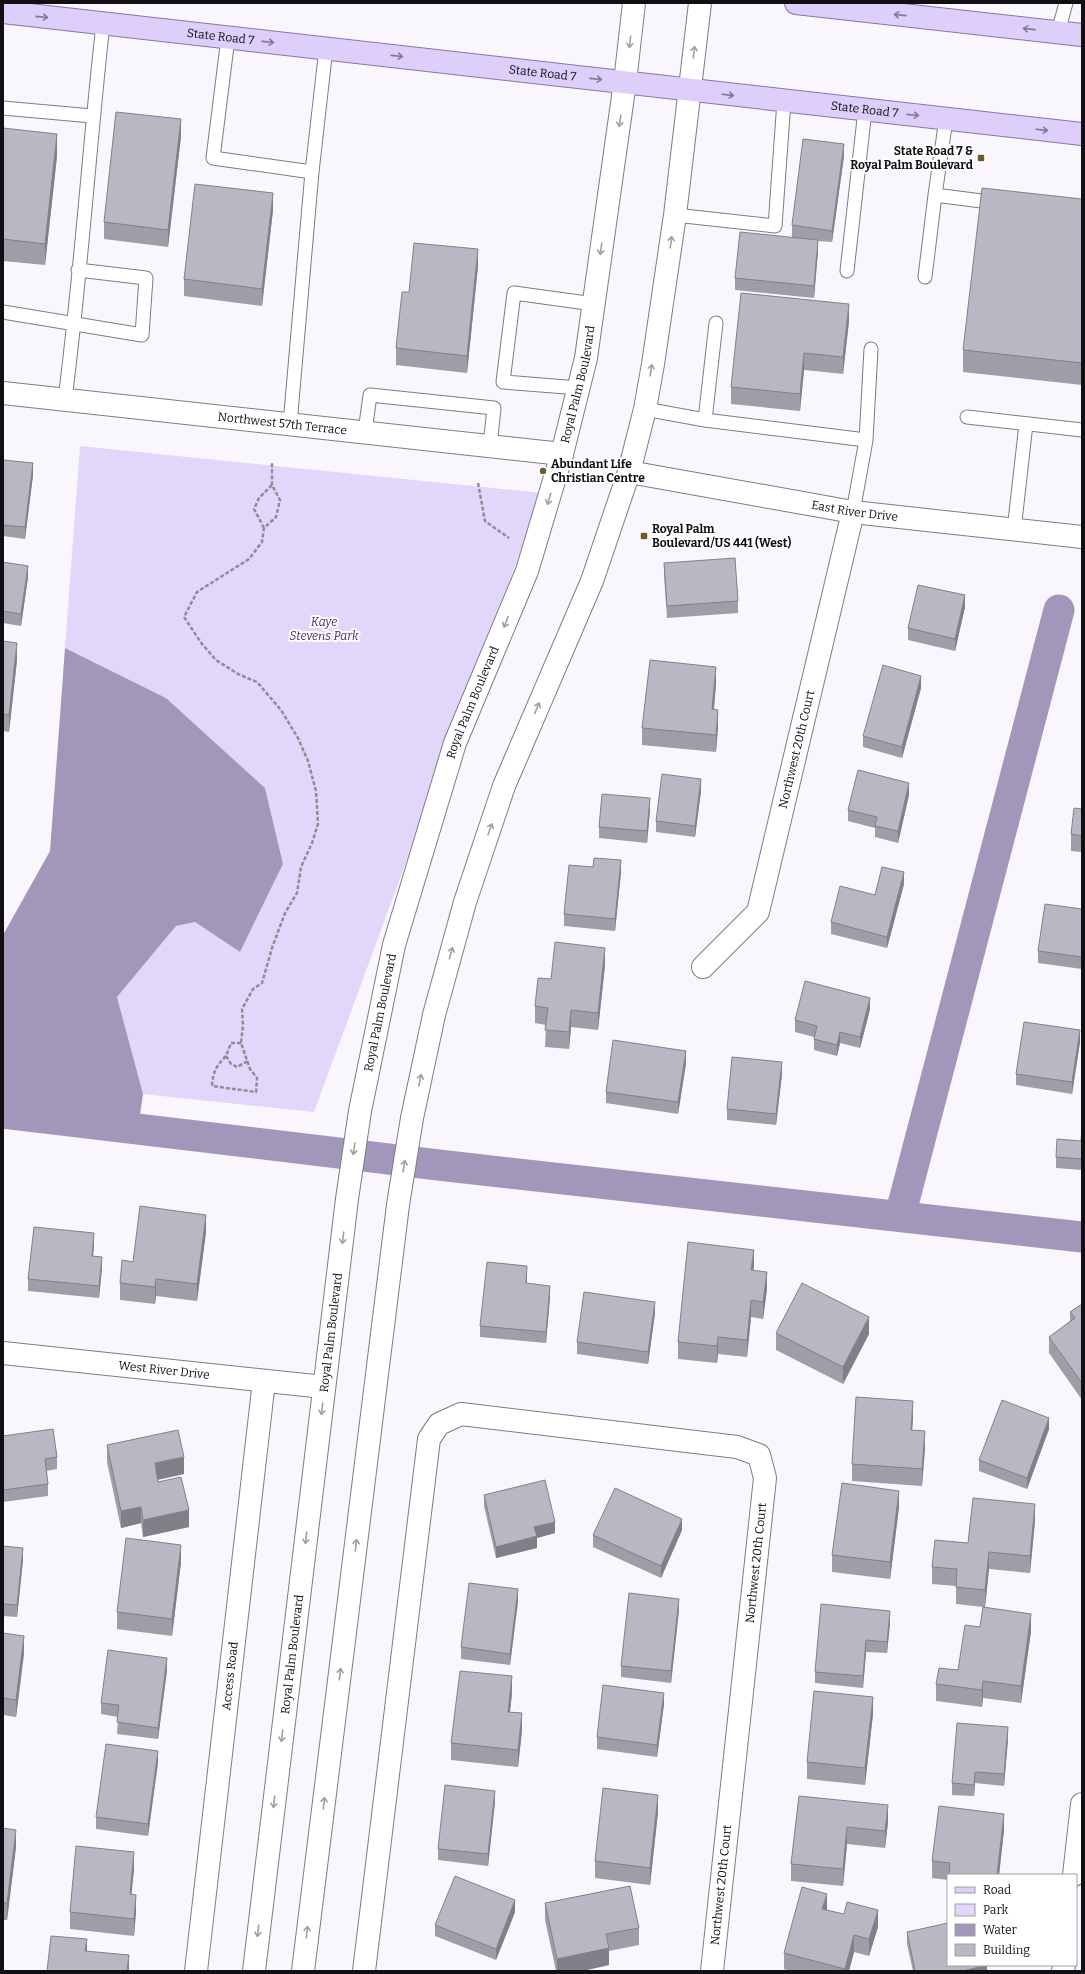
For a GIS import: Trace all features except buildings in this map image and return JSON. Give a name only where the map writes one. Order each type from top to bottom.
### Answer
[{"type":"main road","name":"Royal Palm Boulevard","points":[[254,1971],[347,1199],[360,1111],[394,945],[455,743],[527,570],[562,454],[579,388],[586,358],[594,304],[625,82],[634,3]]},
{"type":"main road","points":[[303,1971],[398,1205],[412,1118],[434,1015],[470,888],[504,786],[592,581],[629,472],[645,409],[675,215],[700,3]]},
{"type":"main road","points":[[796,3],[1082,35]]},
{"type":"main road","name":"State Road 7","points":[[3,12],[1082,134]]},
{"type":"main road","name":"Northwest 57th Terrace","points":[[3,392],[562,454]]},
{"type":"main road","name":"East River Drive","points":[[629,472],[853,512],[1082,538]]},
{"type":"main road","name":"Northwest 20th Court","points":[[704,967],[758,912],[853,512]]},
{"type":"main road","name":"West River Drive","points":[[3,1353],[324,1388]]},
{"type":"main road","name":"Access Road","points":[[196,1971],[264,1381]]},
{"type":"main road","name":"Northwest 20th Court","points":[[364,1971],[429,1439],[439,1424],[461,1414],[737,1447],[759,1455],[765,1478],[712,1971]]},
{"type":"main road","points":[[1074,1874],[1082,1804]]},
{"type":"lane","points":[[1058,32],[1066,3]]},
{"type":"lane","points":[[65,399],[74,325],[92,116],[102,24]]},
{"type":"lane","points":[[228,38],[212,158],[312,172]]},
{"type":"lane","points":[[290,424],[312,172],[326,48]]},
{"type":"lane","points":[[675,215],[775,226],[784,101]]},
{"type":"lane","points":[[3,108],[92,116]]},
{"type":"lane","points":[[847,271],[865,110]]},
{"type":"lane","points":[[925,277],[946,119]]},
{"type":"lane","points":[[935,195],[1012,205]]},
{"type":"lane","points":[[3,312],[74,325],[142,335],[146,278],[78,270]]},
{"type":"lane","points":[[579,388],[503,382],[514,293],[594,304]]},
{"type":"lane","points":[[705,420],[716,323]]},
{"type":"lane","points":[[853,512],[866,440],[871,349]]},
{"type":"lane","points":[[365,432],[370,395],[494,408],[490,446]]},
{"type":"lane","points":[[645,409],[705,420],[866,440]]},
{"type":"lane","points":[[966,417],[1082,430]]},
{"type":"lane","points":[[1014,530],[1026,424]]},
{"type":"path","points":[[264,528],[276,517],[280,500],[272,485],[272,462]]},
{"type":"path","points":[[478,483],[485,521],[515,542]]},
{"type":"path","points":[[241,1043],[231,1043],[226,1056],[216,1066],[213,1073],[212,1086],[256,1092],[257,1078],[241,1043],[243,1025],[242,1009],[253,989],[262,983],[272,948],[285,913],[297,893],[301,867],[318,824],[316,791],[308,761],[298,738],[281,710],[257,682],[238,674],[216,660],[202,644],[184,617],[197,592],[249,559],[262,542],[264,528],[254,508],[259,498],[272,485]]},
{"type":"path","points":[[226,1056],[231,1064],[237,1067],[248,1061]]},
{"type":"green space","name":"Kaye Stevens Park","points":[[80,446],[542,493],[314,1112],[143,1094],[117,997],[176,926],[195,922],[240,952],[283,864],[265,788],[166,698],[65,648]]},
{"type":"water","points":[[65,648],[166,698],[265,788],[283,864],[240,952],[195,922],[176,926],[117,997],[143,1094],[138,1129],[3,1113],[3,935],[50,851]]},
{"type":"waterway","points":[[900,1216],[1059,610]]},
{"type":"waterway","points":[[3,1113],[447,1166],[1082,1237]]},
{"type":"place","name":"State Road 7 & Royal Palm Boulevard","points":[[981,158]]},
{"type":"place","name":"Abundant Life Christian Centre","points":[[543,471]]},
{"type":"place","name":"Royal Palm Boulevard/US 441 (West)","points":[[644,536]]}]
